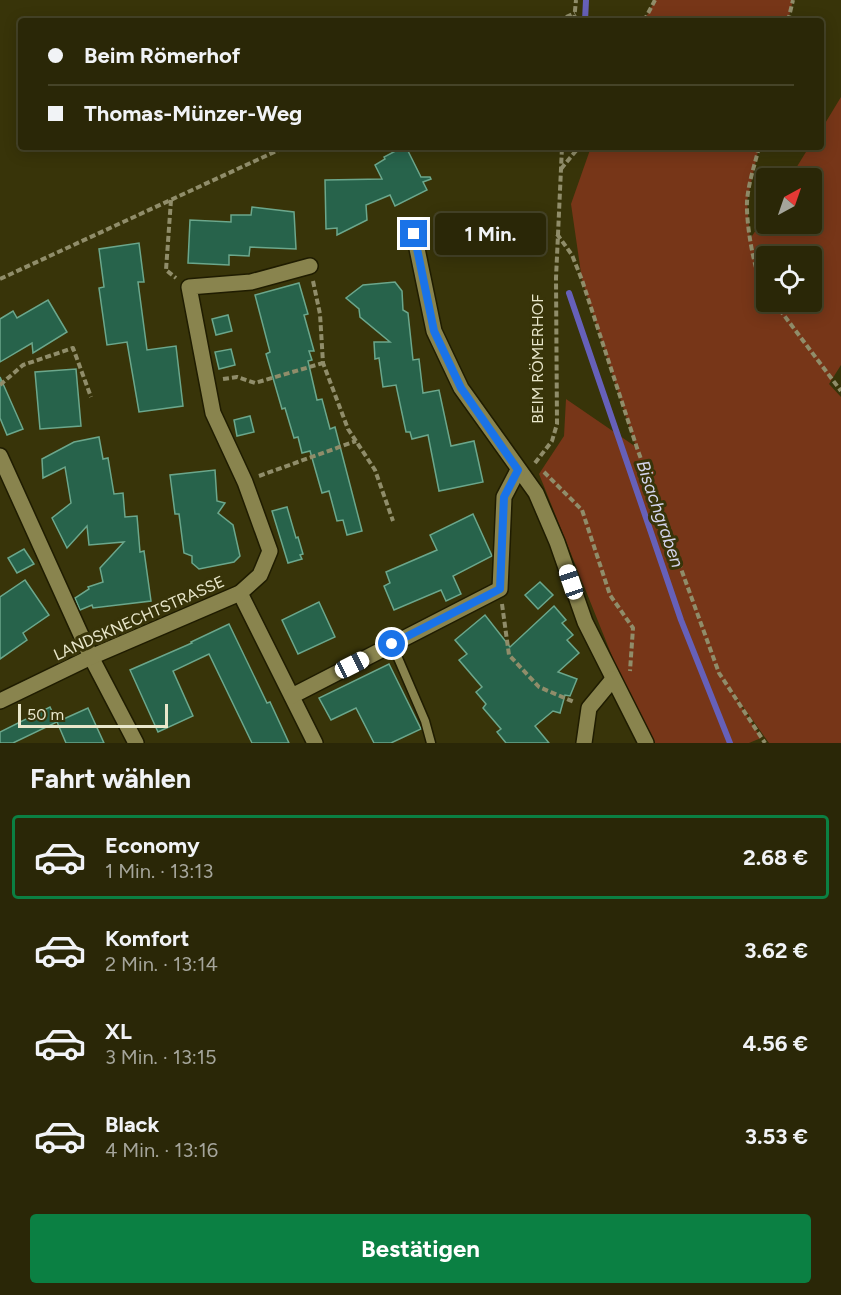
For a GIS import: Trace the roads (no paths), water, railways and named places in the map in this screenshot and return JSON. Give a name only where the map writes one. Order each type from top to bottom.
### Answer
[{"type":"street","points":[[414,234],[434,331],[461,388],[536,493],[557,542],[585,622],[646,743]]},
{"type":"street","name":"LANDSKNECHTSTRASSE","points":[[0,701],[91,657],[240,593],[260,575],[270,551],[245,482],[213,413],[189,287],[250,282],[310,266]]},
{"type":"street","points":[[0,456],[91,657],[136,743]]},
{"type":"street","points":[[292,696],[500,589],[504,497],[518,470]]},
{"type":"street","points":[[240,593],[315,743]]},
{"type":"street","points":[[585,743],[589,708],[613,679]]},
{"type":"lane","points":[[392,644],[425,721],[431,743]]},
{"type":"waterway","name":"Bisachgraben","points":[[585,18],[586,0]]},
{"type":"waterway","name":"Bisachgraben","points":[[569,293],[681,620],[730,743]]}]
